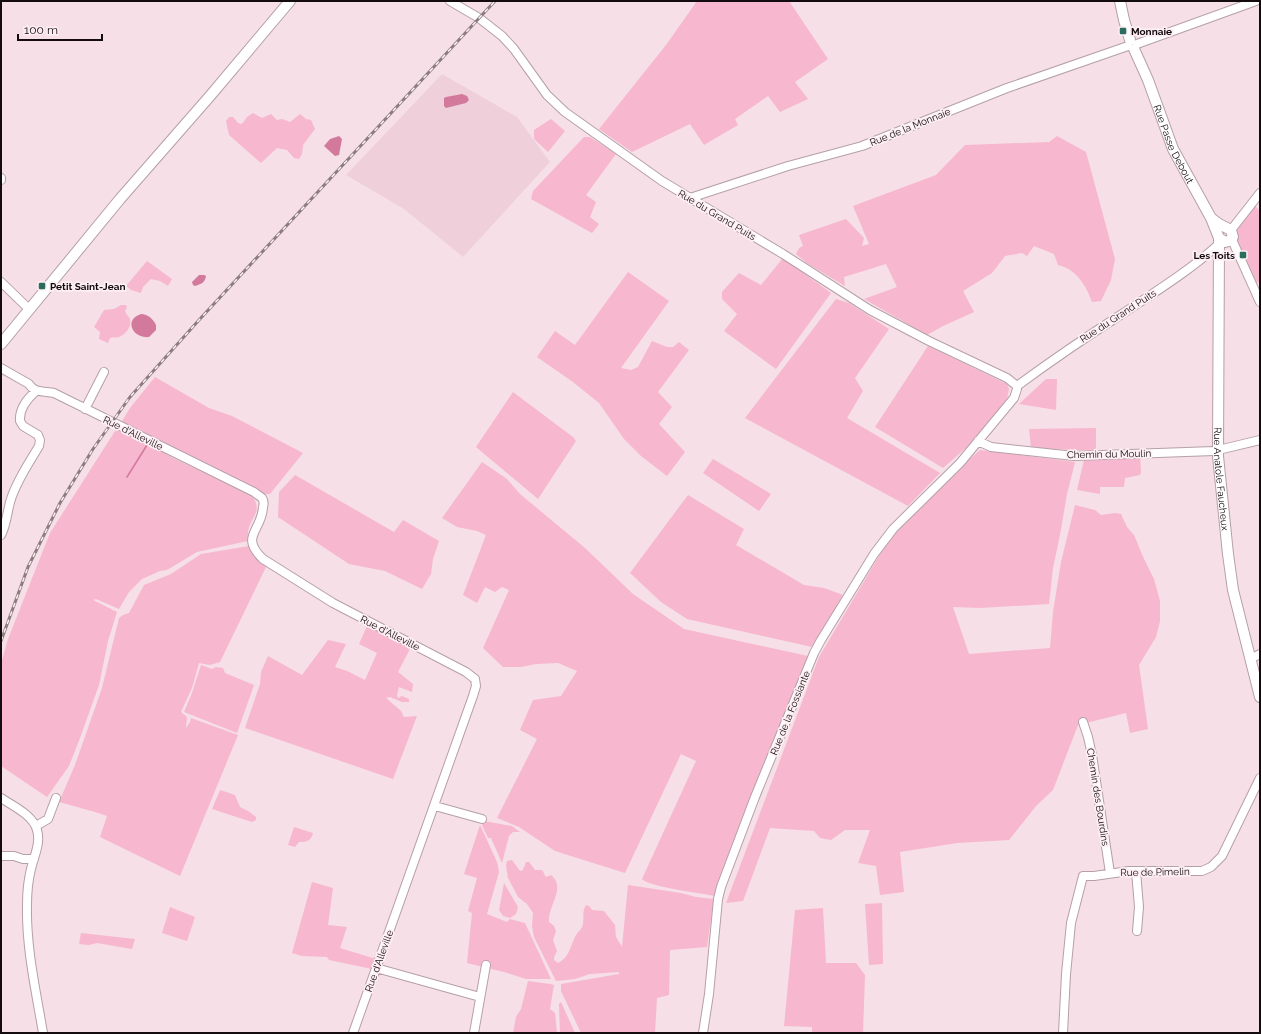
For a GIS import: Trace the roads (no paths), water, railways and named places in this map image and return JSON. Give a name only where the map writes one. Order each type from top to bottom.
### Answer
[{"type":"main road","points":[[1,344],[120,199],[290,1]]},
{"type":"main road","name":"Rue Passe Debout","points":[[1120,1],[1132,45],[1148,80],[1174,149],[1211,218],[1216,223],[1224,237]]},
{"type":"main road","name":"Rue Anatole Faucheux","points":[[1224,237],[1220,256],[1218,450],[1233,590],[1260,697]]},
{"type":"street","name":"Rue du Grand Puits","points":[[450,1],[480,18],[502,36],[514,49],[547,95],[565,112],[662,181],[783,254],[870,310],[929,342],[1007,378],[1017,386]]},
{"type":"street","name":"Rue de la Monnaie","points":[[690,198],[788,166],[862,146],[1007,88],[1256,1]]},
{"type":"street","name":"Rue du Grand Puits","points":[[978,441],[1014,398],[1017,386],[1062,353],[1180,275],[1224,237],[1260,193]]},
{"type":"street","points":[[1224,237],[1233,242],[1260,302]]},
{"type":"street","points":[[1,282],[29,309]]},
{"type":"street","name":"Rue d'Alleville","points":[[1,368],[29,384],[34,389]]},
{"type":"street","points":[[85,409],[104,372]]},
{"type":"street","name":"Rue d'Alleville","points":[[1,373],[27,387],[54,393],[254,492],[263,499],[263,515],[252,535],[252,544],[255,551],[263,559],[333,603],[475,678],[476,686],[474,696],[353,1033]]},
{"type":"street","points":[[1,535],[4,530],[10,500],[39,446],[40,440],[38,435],[23,426],[19,417],[34,389]]},
{"type":"street","name":"Chemin du Moulin","points":[[978,441],[991,447],[1074,456],[1098,454],[1175,453],[1218,450],[1260,440]]},
{"type":"street","name":"Rue de la Fossiante","points":[[703,1033],[709,994],[718,900],[721,887],[755,797],[814,653],[874,554],[893,528],[960,463],[978,441]]},
{"type":"street","points":[[1250,658],[1260,654]]},
{"type":"street","name":"Chemin des Bourdins","points":[[1082,722],[1088,736],[1092,755],[1110,873]]},
{"type":"street","name":"Rue de Pimelin","points":[[1063,1033],[1068,947],[1071,923],[1083,876],[1136,871],[1202,871],[1211,867],[1222,856],[1260,778]]},
{"type":"street","points":[[1,798],[27,816],[36,826],[38,841],[28,889],[27,926],[43,1033]]},
{"type":"street","points":[[36,826],[48,819],[56,798]]},
{"type":"street","points":[[434,806],[482,819]]},
{"type":"street","points":[[1,856],[34,859]]},
{"type":"street","points":[[1136,871],[1139,907],[1137,931]]},
{"type":"street","points":[[474,1033],[486,966]]},
{"type":"street","points":[[376,968],[480,997]]},
{"type":"waterway","points":[[127,477],[147,445]]},
{"type":"railway","points":[[1,641],[28,567],[60,503],[93,449],[130,397],[199,320],[495,1]]},
{"type":"place","name":"Monnaie","points":[[1123,31]]},
{"type":"place","name":"Les Toits","points":[[1243,255]]},
{"type":"place","name":"Petit Saint-Jean","points":[[42,286]]}]
